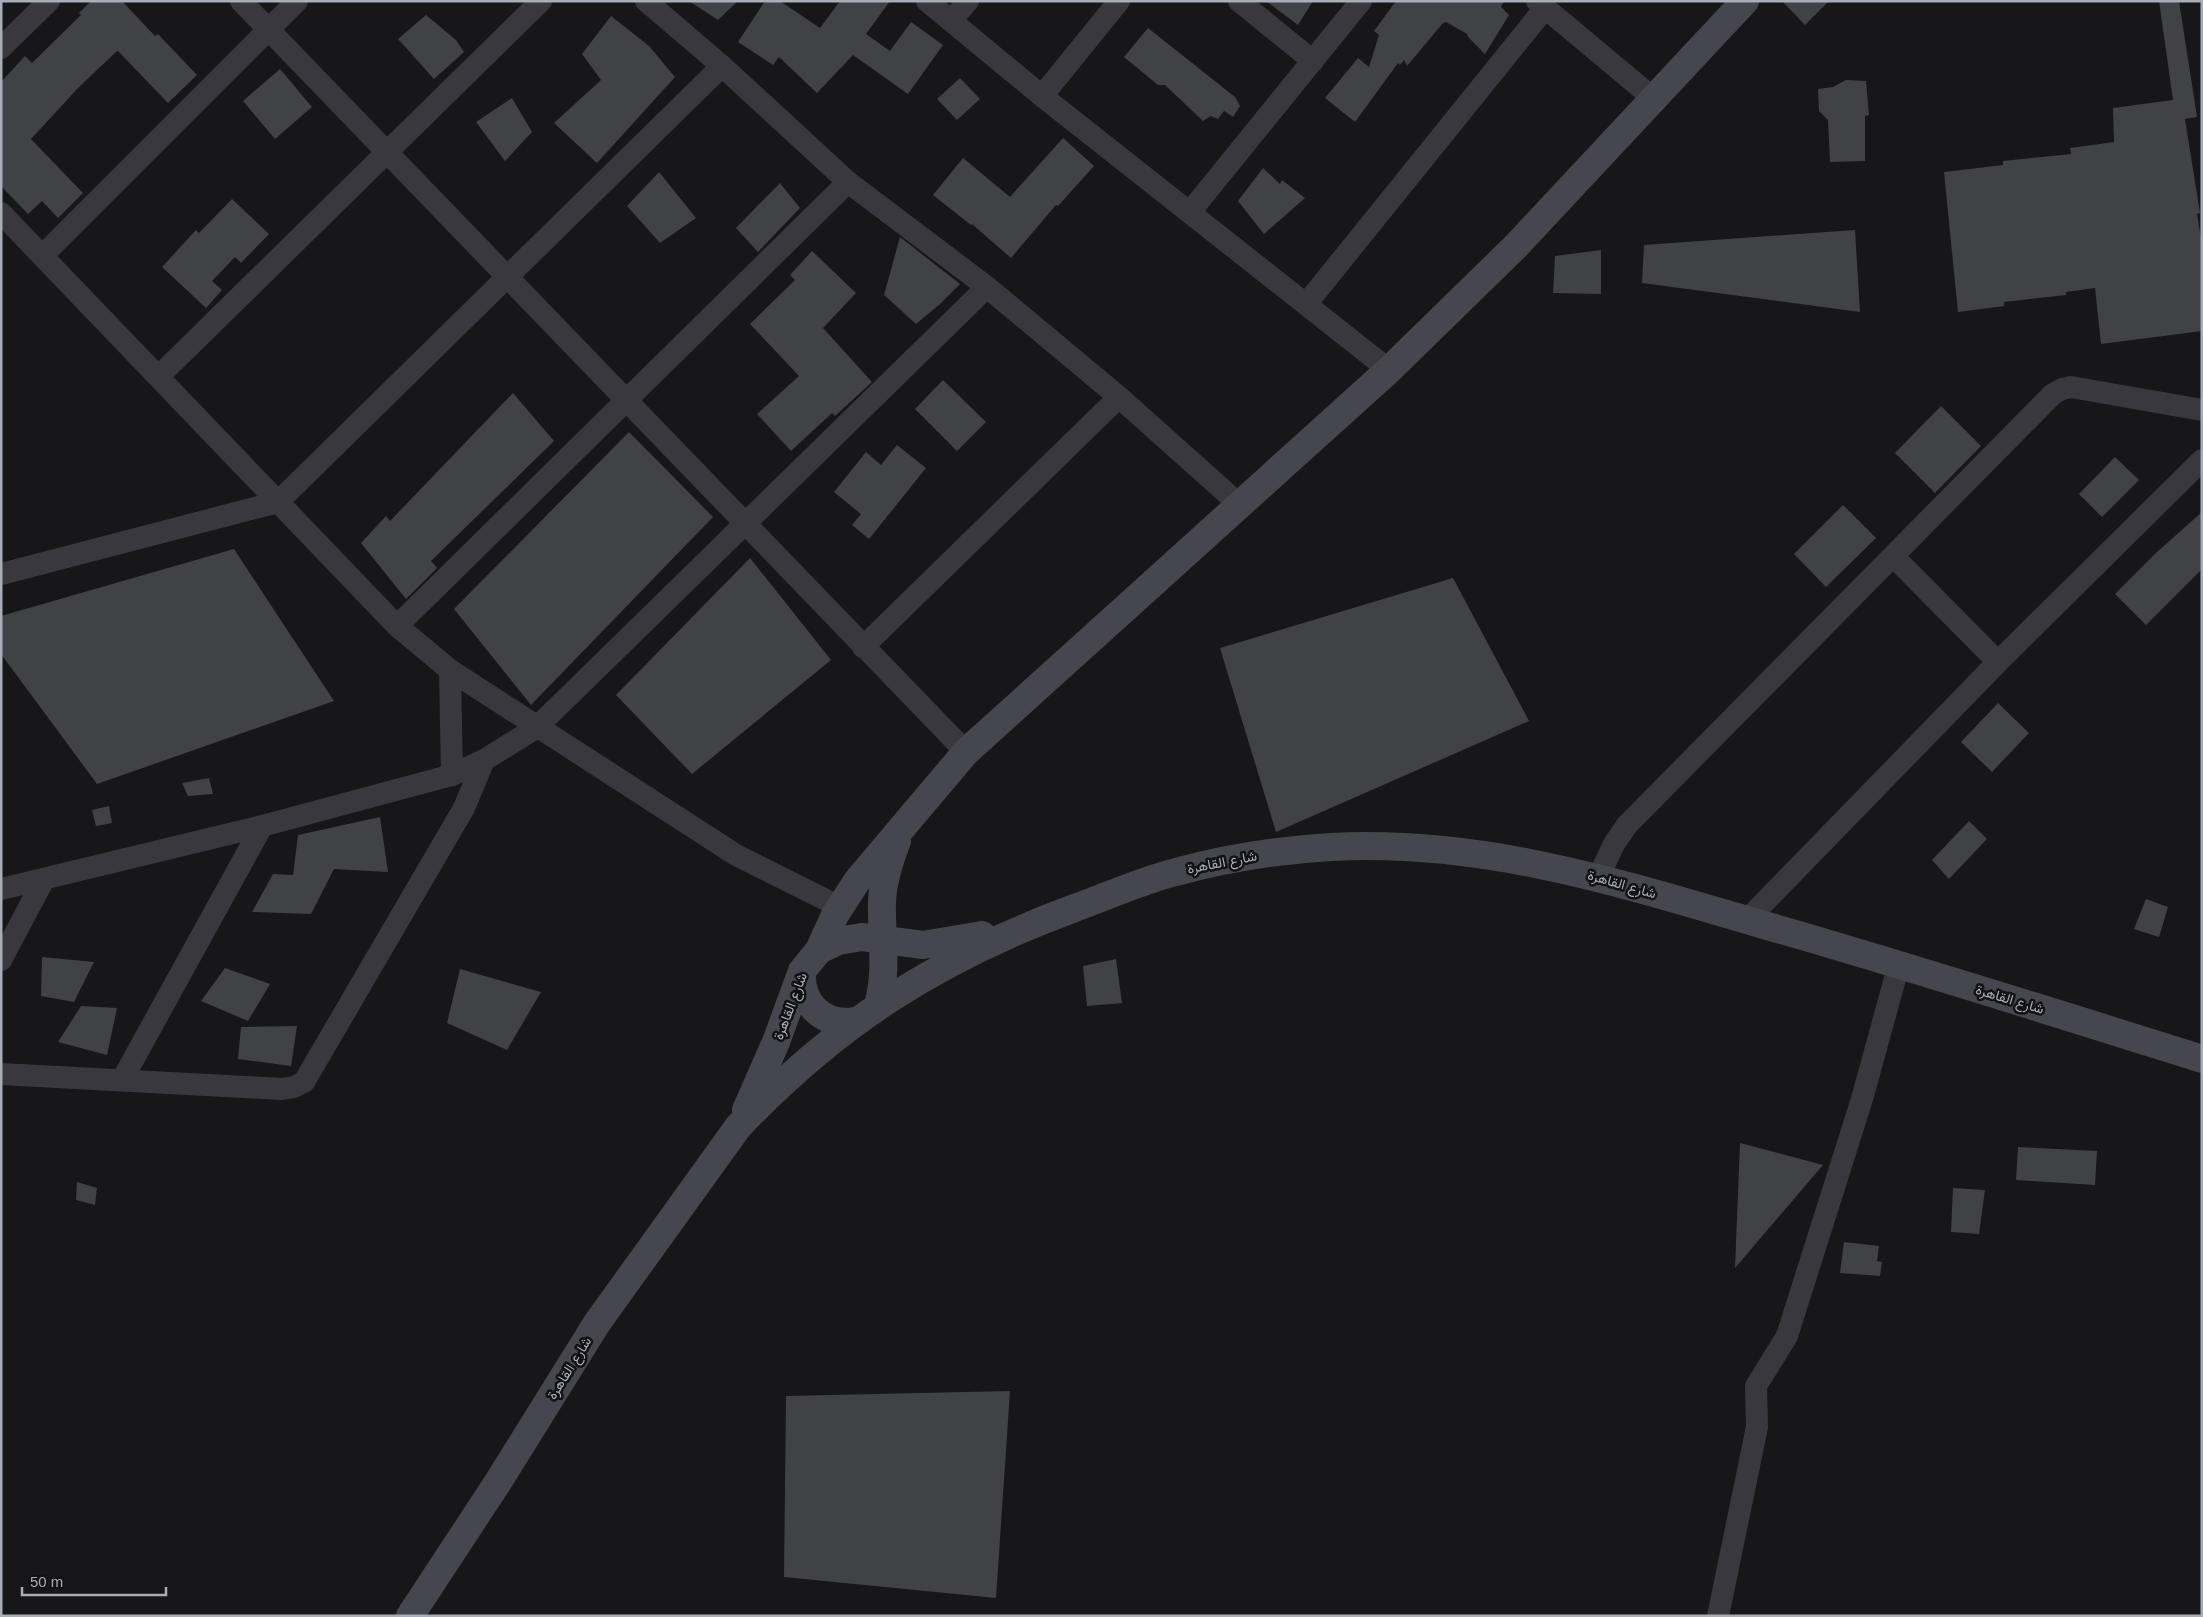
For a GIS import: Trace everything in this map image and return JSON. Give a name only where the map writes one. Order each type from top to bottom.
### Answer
[{"type":"main road","points":[[819,950],[840,907],[857,881],[966,752],[1241,506],[1389,370],[1516,246],[1745,1]]},
{"type":"main road","points":[[878,1005],[884,967],[882,899],[885,879],[890,859],[906,824]]},
{"type":"main road","name":"شارع القاهرة","points":[[410,1616],[498,1482],[598,1323],[738,1127],[794,1071],[855,1021],[952,960],[1031,924],[1172,873],[1245,857],[1333,846],[1461,851],[1519,860],[1599,876],[1899,964],[2202,1059]]},
{"type":"main road","name":"شارع القاهرة","points":[[738,1127],[764,1070],[802,971],[819,950],[850,938],[884,939],[911,945],[936,944],[1031,924]]},
{"type":"main road","points":[[802,971],[803,990],[812,1007],[827,1019],[845,1023],[855,1021]]},
{"type":"street","points":[[1,48],[49,1]]},
{"type":"street","points":[[241,1],[627,401],[747,522],[966,752]]},
{"type":"street","points":[[43,255],[297,1]]},
{"type":"street","points":[[158,376],[541,1]]},
{"type":"street","points":[[646,1],[722,66],[848,182],[987,287],[1119,396],[1241,506]]},
{"type":"street","points":[[926,1],[1042,96],[1307,303],[1389,370]]},
{"type":"street","points":[[952,21],[968,1]]},
{"type":"street","points":[[1042,96],[1120,1]]},
{"type":"street","points":[[1239,1],[1313,61]]},
{"type":"street","points":[[1190,212],[1361,1]]},
{"type":"street","points":[[1307,303],[1541,5],[1653,98]]},
{"type":"street","points":[[1,574],[278,502],[722,66]]},
{"type":"street","points":[[397,626],[848,182]]},
{"type":"street","points":[[1,213],[397,626],[450,670],[536,728],[736,856],[840,907]]},
{"type":"street","points":[[1,889],[262,826],[452,775],[484,760],[536,728],[987,287]]},
{"type":"street","points":[[1599,876],[1614,844],[1627,825],[1894,557],[2045,401],[2062,389],[2080,389],[2202,410]]},
{"type":"street","points":[[863,646],[1119,396]]},
{"type":"street","points":[[1747,920],[1998,662],[2202,460]]},
{"type":"street","points":[[1894,557],[1998,662]]},
{"type":"street","points":[[450,670],[452,775]]},
{"type":"street","points":[[1,1074],[282,1089],[294,1088],[304,1082],[464,808],[484,760]]},
{"type":"street","points":[[122,1080],[262,826]]},
{"type":"street","points":[[1,960],[44,879]]},
{"type":"street","points":[[1718,1616],[1757,1427],[1756,1386],[1787,1336],[1862,1099],[1899,964]]},
{"type":"building","points":[[91,1],[122,1],[155,36],[158,34],[197,75],[168,103],[118,51],[116,52],[79,87],[31,139],[83,193],[58,218],[42,201],[28,214],[1,186],[1,82],[25,56],[32,63],[81,15],[79,13]]},
{"type":"building","points":[[689,1],[738,1],[718,20]]},
{"type":"building","points":[[765,1],[780,1],[820,28],[840,1],[890,1],[866,34],[890,51],[911,22],[943,45],[908,94],[853,55],[817,93],[779,57],[773,65],[738,42]]},
{"type":"building","points":[[1266,1],[1313,1],[1298,25]]},
{"type":"building","points":[[1396,1],[1504,1],[1501,7],[1509,15],[1485,54],[1467,34],[1446,22],[1443,23],[1407,66],[1404,60],[1400,65],[1398,63],[1355,122],[1325,98],[1358,58],[1369,67],[1379,35],[1374,31]]},
{"type":"building","points":[[1782,1],[1829,1],[1805,25]]},
{"type":"building","points":[[2159,1],[2179,1],[2197,117],[2185,119],[2200,213],[2197,214],[2202,245],[2202,331],[2101,344],[2095,288],[2066,292],[2066,295],[2004,302],[2004,306],[1958,312],[1944,172],[2003,165],[2003,161],[2071,154],[2070,148],[2114,142],[2113,108],[2173,100]]},
{"type":"building","points":[[426,15],[456,40],[464,52],[434,79],[398,39]]},
{"type":"building","points":[[611,16],[649,46],[675,77],[597,163],[554,123],[601,80],[582,54]]},
{"type":"building","points":[[1148,28],[1235,97],[1240,106],[1233,117],[1224,111],[1218,119],[1211,116],[1203,121],[1165,85],[1158,85],[1124,57]]},
{"type":"building","points":[[280,69],[312,107],[275,139],[243,101]]},
{"type":"building","points":[[960,78],[980,99],[957,120],[937,99]]},
{"type":"building","points":[[1846,80],[1866,81],[1869,115],[1865,116],[1865,161],[1830,162],[1828,120],[1819,111],[1818,89],[1833,87]]},
{"type":"building","points":[[512,98],[532,132],[505,161],[476,122]]},
{"type":"building","points":[[1063,138],[1094,166],[1058,206],[1056,205],[1011,258],[972,224],[933,195],[963,158],[1010,197]]},
{"type":"building","points":[[1263,168],[1280,184],[1282,180],[1305,198],[1264,234],[1238,201]]},
{"type":"building","points":[[659,172],[696,218],[660,243],[627,206]]},
{"type":"building","points":[[780,183],[800,208],[758,252],[736,228]]},
{"type":"building","points":[[232,199],[269,234],[241,263],[235,257],[212,281],[222,290],[206,308],[162,267],[196,230],[199,233]]},
{"type":"building","points":[[1855,230],[1860,312],[1642,283],[1644,245]]},
{"type":"building","points":[[900,237],[960,284],[916,324],[884,295]]},
{"type":"building","points":[[1601,250],[1601,294],[1553,293],[1555,256]]},
{"type":"building","points":[[812,251],[856,293],[823,328],[872,382],[835,416],[832,413],[791,451],[757,414],[799,376],[750,324],[795,280],[790,275]]},
{"type":"building","points":[[943,380],[986,422],[957,451],[915,409]]},
{"type":"building","points":[[513,393],[554,441],[431,561],[437,568],[406,599],[361,543],[386,516],[390,521]]},
{"type":"building","points":[[1941,406],[1981,446],[1935,493],[1895,453]]},
{"type":"building","points":[[629,432],[713,517],[531,705],[454,609]]},
{"type":"building","points":[[897,445],[926,468],[869,539],[852,525],[861,514],[834,492],[866,452],[881,465]]},
{"type":"building","points":[[2115,457],[2139,480],[2102,517],[2079,494]]},
{"type":"building","points":[[1843,505],[1876,538],[1826,587],[1794,554]]},
{"type":"building","points":[[2202,512],[2202,569],[2146,625],[2115,594],[2157,552]]},
{"type":"building","points":[[234,549],[334,701],[97,784],[1,654],[1,616]]},
{"type":"building","points":[[750,558],[831,660],[692,774],[616,695]]},
{"type":"building","points":[[1453,578],[1529,721],[1276,832],[1220,648]]},
{"type":"building","points":[[1998,703],[2029,733],[1992,772],[1961,742]]},
{"type":"building","points":[[209,778],[213,794],[188,796],[182,783]]},
{"type":"building","points":[[109,806],[112,823],[96,826],[92,810]]},
{"type":"building","points":[[380,817],[388,872],[334,869],[311,914],[252,912],[273,874],[293,875],[298,835]]},
{"type":"building","points":[[1969,821],[1987,839],[1949,879],[1932,860]]},
{"type":"building","points":[[2146,899],[2168,907],[2159,937],[2134,929]]},
{"type":"building","points":[[42,957],[94,962],[74,1002],[41,996]]},
{"type":"building","points":[[1116,959],[1122,1003],[1087,1006],[1083,966]]},
{"type":"building","points":[[225,968],[270,984],[248,1021],[201,1001]]},
{"type":"building","points":[[460,969],[541,992],[507,1050],[447,1023]]},
{"type":"building","points":[[81,1006],[117,1008],[107,1055],[58,1042]]},
{"type":"building","points":[[297,1026],[291,1066],[238,1059],[241,1027]]},
{"type":"building","points":[[1740,1143],[1823,1165],[1735,1268]]},
{"type":"building","points":[[2018,1147],[2097,1151],[2095,1185],[2016,1180]]},
{"type":"building","points":[[77,1182],[97,1188],[95,1205],[76,1200]]},
{"type":"building","points":[[1953,1188],[1985,1190],[1979,1234],[1951,1232]]},
{"type":"building","points":[[1844,1242],[1879,1246],[1877,1261],[1882,1262],[1880,1276],[1840,1273]]},
{"type":"building","points":[[1010,1391],[996,1598],[784,1577],[786,1396]]}]
